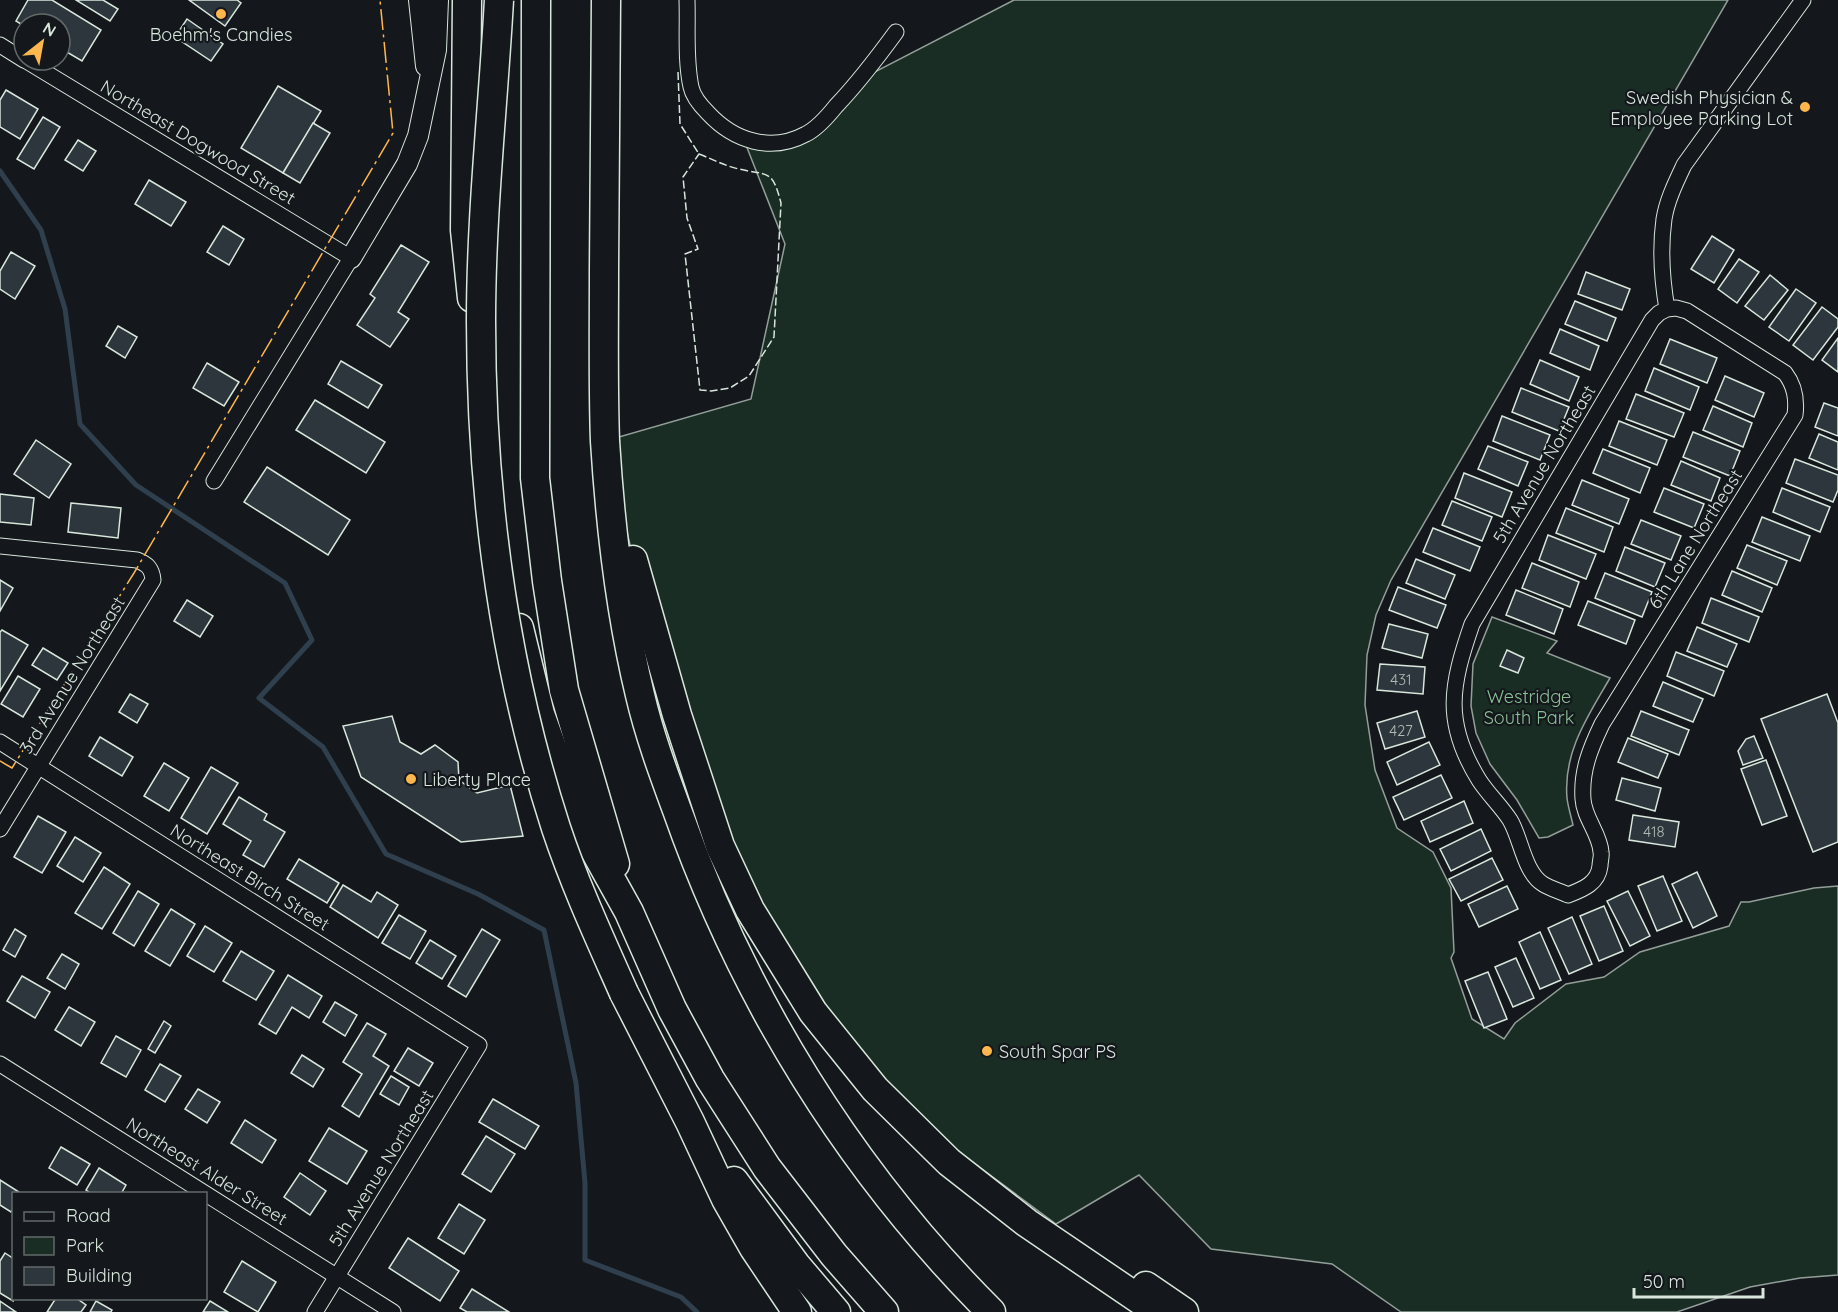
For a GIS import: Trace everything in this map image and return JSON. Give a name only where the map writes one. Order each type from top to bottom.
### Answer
[{"type":"highway","points":[[467,0],[465,230],[491,469],[516,615],[540,714],[579,822],[629,912],[672,1009],[716,1089],[767,1168],[834,1255],[884,1312]]},
{"type":"highway","points":[[499,0],[484,230],[481,321],[485,454],[495,560],[514,674],[557,830],[624,993],[690,1122],[726,1199],[754,1248],[797,1312]]},
{"type":"highway","points":[[536,0],[535,478],[547,581],[564,690],[629,912]]},
{"type":"highway","points":[[606,0],[605,441],[616,552],[629,643],[640,696],[657,754],[717,915],[772,1025],[823,1107],[913,1228],[991,1312]]},
{"type":"highway","points":[[605,441],[640,586],[677,715],[720,846],[750,910],[801,995],[855,1067],[910,1126],[955,1167],[1027,1223],[1158,1312]]},
{"type":"highway","points":[[704,793],[741,870],[780,942],[818,998],[890,1085],[932,1127],[985,1173],[1184,1312]]},
{"type":"highway","points":[[690,1122],[796,1265],[836,1312]]},
{"type":"street","points":[[419,0],[428,89]]},
{"type":"street","points":[[214,481],[407,164],[418,136],[436,50],[438,0]]},
{"type":"street","points":[[687,0],[689,73],[691,89],[699,104],[731,133],[744,140],[769,144],[808,134],[861,79],[896,32]]},
{"type":"street","points":[[1667,309],[1663,285],[1664,218],[1674,186],[1696,146],[1803,0]]},
{"type":"street","name":"Northeast Dogwood Street","points":[[44,72],[351,258]]},
{"type":"street","name":"6th Lane Northeast","points":[[1601,851],[1583,802],[1586,762],[1594,741],[1602,724],[1795,416],[1795,393],[1785,373],[1687,311],[1676,308],[1667,309]]},
{"type":"street","name":"5th Avenue Northeast","points":[[1601,851],[1599,873],[1587,888],[1568,895],[1541,883],[1528,864],[1510,821],[1480,782],[1465,756],[1456,728],[1453,706],[1458,663],[1472,624],[1652,320],[1667,309]]},
{"type":"street","name":"3rd Avenue Northeast","points":[[0,546],[137,560],[146,563],[152,571],[153,580],[0,829]]},
{"type":"street","name":"Northeast Birch Street","points":[[0,742],[479,1045]]},
{"type":"street","name":"5th Avenue Northeast","points":[[315,1312],[479,1045]]},
{"type":"street","name":"Northeast Alder Street","points":[[0,1064],[204,1192]]},
{"type":"street","name":"Northeast Alder Street","points":[[207,1194],[393,1312]]},
{"type":"green space","points":[[1014,0],[1728,0],[1391,580],[1376,615],[1367,655],[1365,705],[1375,770],[1397,828],[1433,852],[1451,888],[1454,952],[1451,958],[1472,1019],[1504,1039],[1515,1023],[1566,984],[1604,977],[1640,952],[1729,926],[1741,902],[1814,888],[1838,886],[1838,1275],[1800,1278],[1750,1287],[1677,1312],[1401,1312],[1332,1264],[1211,1249],[1139,1175],[1056,1224],[959,1152],[890,1085],[818,998],[741,870],[640,586],[605,441],[751,399],[785,244],[744,140],[791,140],[861,79]]},
{"type":"green space","name":"Westridge South Park","points":[[1492,617],[1557,641],[1547,653],[1610,678],[1579,735],[1569,765],[1567,798],[1573,825],[1548,837],[1539,838],[1517,800],[1490,764],[1476,733],[1471,706],[1473,664]]},
{"type":"building","points":[[28,0],[52,0],[72,12],[21,12]]},
{"type":"building","points":[[76,0],[103,0],[118,9],[110,21]]},
{"type":"building","name":"Boehm's Candies","points":[[189,0],[237,0],[241,3],[225,26]]},
{"type":"building","points":[[72,12],[101,30],[82,61],[72,55]]},
{"type":"building","points":[[187,19],[223,44],[211,61],[175,37]]},
{"type":"building","points":[[278,86],[321,111],[283,173],[241,148]]},
{"type":"building","points":[[6,90],[38,109],[20,139],[0,127],[0,100]]},
{"type":"building","points":[[43,117],[60,127],[34,169],[17,159]]},
{"type":"building","points":[[313,123],[330,133],[300,183],[283,173]]},
{"type":"building","points":[[78,140],[96,151],[83,171],[65,160]]},
{"type":"building","points":[[149,180],[186,202],[171,226],[135,204]]},
{"type":"building","points":[[223,226],[244,239],[229,265],[207,252]]},
{"type":"building","points":[[1712,236],[1734,250],[1714,283],[1691,269]]},
{"type":"building","points":[[401,245],[429,262],[398,312],[409,319],[390,347],[357,325],[375,298],[370,294]]},
{"type":"building","points":[[11,252],[35,266],[15,299],[0,289],[0,271]]},
{"type":"building","points":[[1739,259],[1759,272],[1737,303],[1718,289]]},
{"type":"building","points":[[1586,272],[1630,289],[1622,310],[1578,294]]},
{"type":"building","points":[[1770,275],[1788,290],[1764,320],[1745,306]]},
{"type":"building","points":[[1796,289],[1816,303],[1789,341],[1769,327]]},
{"type":"building","points":[[1575,301],[1616,318],[1607,341],[1565,324]]},
{"type":"building","points":[[1822,307],[1838,319],[1838,327],[1813,360],[1793,345]]},
{"type":"building","points":[[118,326],[137,337],[125,358],[106,346]]},
{"type":"building","points":[[1560,329],[1599,346],[1590,370],[1550,353]]},
{"type":"building","points":[[1838,338],[1838,372],[1822,360]]},
{"type":"building","points":[[1670,339],[1717,358],[1707,383],[1660,364]]},
{"type":"building","points":[[1540,360],[1579,377],[1569,401],[1530,384]]},
{"type":"building","points":[[341,361],[382,385],[368,408],[328,384]]},
{"type":"building","points":[[207,363],[239,382],[224,406],[193,388]]},
{"type":"building","points":[[1654,368],[1699,387],[1690,410],[1645,391]]},
{"type":"building","points":[[1725,376],[1764,393],[1754,417],[1715,400]]},
{"type":"building","points":[[1521,388],[1569,407],[1559,431],[1512,412]]},
{"type":"building","points":[[1636,394],[1684,413],[1674,437],[1626,419]]},
{"type":"building","points":[[315,400],[385,442],[366,473],[296,430]]},
{"type":"building","points":[[1824,403],[1838,408],[1838,436],[1815,427]]},
{"type":"building","points":[[1713,406],[1752,423],[1743,447],[1703,430]]},
{"type":"building","points":[[1502,416],[1550,435],[1540,460],[1493,441]]},
{"type":"building","points":[[1619,421],[1667,440],[1657,465],[1609,446]]},
{"type":"building","points":[[1693,432],[1740,451],[1730,476],[1683,457]]},
{"type":"building","points":[[1819,434],[1838,442],[1838,470],[1809,458]]},
{"type":"building","points":[[36,440],[71,464],[49,498],[14,474]]},
{"type":"building","points":[[1488,446],[1528,462],[1518,486],[1478,469]]},
{"type":"building","points":[[1603,449],[1650,468],[1640,493],[1593,473]]},
{"type":"building","points":[[1795,459],[1838,475],[1838,490],[1833,502],[1786,483]]},
{"type":"building","points":[[1681,461],[1720,478],[1711,501],[1671,485]]},
{"type":"building","points":[[267,467],[350,520],[328,555],[244,502]]},
{"type":"building","points":[[1464,473],[1512,492],[1502,517],[1455,498]]},
{"type":"building","points":[[1582,480],[1629,499],[1619,524],[1572,505]]},
{"type":"building","points":[[1664,488],[1704,504],[1694,528],[1654,512]]},
{"type":"building","points":[[1782,488],[1830,507],[1820,532],[1773,512]]},
{"type":"building","points":[[0,494],[34,498],[31,525],[0,522]]},
{"type":"building","points":[[1452,501],[1492,517],[1482,541],[1442,525]]},
{"type":"building","points":[[71,503],[121,508],[118,538],[68,532]]},
{"type":"building","points":[[1566,508],[1613,527],[1604,552],[1556,533]]},
{"type":"building","points":[[1762,517],[1810,536],[1800,561],[1752,542]]},
{"type":"building","points":[[1641,520],[1681,536],[1671,560],[1631,544]]},
{"type":"building","points":[[1433,528],[1480,547],[1470,571],[1423,552]]},
{"type":"building","points":[[1548,535],[1596,554],[1586,579],[1539,560]]},
{"type":"building","points":[[1747,545],[1787,561],[1777,585],[1737,568]]},
{"type":"building","points":[[1625,547],[1665,563],[1655,587],[1616,571]]},
{"type":"building","points":[[1416,559],[1455,575],[1445,599],[1406,583]]},
{"type":"building","points":[[1532,563],[1579,582],[1570,607],[1522,588]]},
{"type":"building","points":[[1732,571],[1772,588],[1762,612],[1722,595]]},
{"type":"building","points":[[1605,573],[1652,592],[1642,617],[1595,598]]},
{"type":"building","points":[[0,580],[13,588],[0,611]]},
{"type":"building","points":[[1398,587],[1446,605],[1437,628],[1389,610]]},
{"type":"building","points":[[1516,590],[1563,609],[1554,634],[1506,615]]},
{"type":"building","points":[[1711,598],[1759,617],[1749,642],[1702,623]]},
{"type":"building","points":[[187,600],[213,616],[200,637],[174,621]]},
{"type":"building","points":[[1588,601],[1635,620],[1626,644],[1578,625]]},
{"type":"building","points":[[1389,624],[1428,634],[1422,658],[1382,648]]},
{"type":"building","points":[[1697,627],[1737,644],[1727,667],[1687,651]]},
{"type":"building","points":[[2,630],[28,645],[0,691],[0,632]]},
{"type":"building","points":[[43,648],[68,663],[57,680],[32,665]]},
{"type":"building","points":[[1507,650],[1524,658],[1518,673],[1500,666]]},
{"type":"building","points":[[1676,652],[1724,671],[1714,696],[1667,676]]},
{"type":"building","points":[[1380,664],[1425,667],[1423,694],[1377,690]]},
{"type":"building","points":[[18,676],[40,689],[23,717],[1,704]]},
{"type":"building","points":[[1663,682],[1703,699],[1693,722],[1653,706]]},
{"type":"building","points":[[130,694],[148,704],[137,723],[119,712]]},
{"type":"building","points":[[1827,694],[1838,723],[1838,842],[1813,852],[1761,719]]},
{"type":"building","points":[[1417,711],[1425,737],[1385,749],[1377,723]]},
{"type":"building","points":[[1641,711],[1689,730],[1679,755],[1631,736]]},
{"type":"building","name":"Liberty Place","points":[[392,716],[400,742],[421,754],[435,745],[458,762],[459,780],[477,793],[510,785],[523,836],[461,842],[361,777],[343,726]]},
{"type":"building","points":[[1754,736],[1763,758],[1743,765],[1738,751],[1746,739]]},
{"type":"building","points":[[100,737],[133,757],[122,776],[89,756]]},
{"type":"building","points":[[1628,738],[1668,754],[1658,778],[1618,762]]},
{"type":"building","points":[[1429,742],[1440,765],[1397,785],[1387,762]]},
{"type":"building","points":[[1766,760],[1787,816],[1762,825],[1741,769]]},
{"type":"building","points":[[164,763],[189,778],[169,811],[144,796]]},
{"type":"building","points":[[211,767],[238,783],[207,834],[181,818]]},
{"type":"building","points":[[1441,775],[1452,798],[1404,820],[1393,797]]},
{"type":"building","points":[[1622,778],[1661,788],[1655,811],[1616,800]]},
{"type":"building","points":[[239,797],[267,814],[264,820],[285,832],[264,867],[243,855],[251,841],[223,824]]},
{"type":"building","points":[[1464,801],[1473,823],[1430,842],[1421,821]]},
{"type":"building","points":[[1633,815],[1679,822],[1675,847],[1629,840]]},
{"type":"building","points":[[38,816],[66,832],[42,873],[14,857]]},
{"type":"building","points":[[1481,829],[1491,851],[1451,871],[1440,849]]},
{"type":"building","points":[[75,837],[101,853],[83,882],[57,866]]},
{"type":"building","points":[[1492,858],[1503,880],[1461,901],[1449,879]]},
{"type":"building","points":[[299,859],[339,883],[327,903],[287,879]]},
{"type":"building","points":[[104,867],[130,884],[102,929],[75,913]]},
{"type":"building","points":[[1697,872],[1717,916],[1693,928],[1672,884]]},
{"type":"building","points":[[1663,876],[1682,921],[1657,931],[1638,886]]},
{"type":"building","points":[[343,885],[371,902],[377,892],[398,905],[378,938],[330,907]]},
{"type":"building","points":[[1507,886],[1518,909],[1479,927],[1468,904]]},
{"type":"building","points":[[138,891],[159,904],[134,946],[113,933]]},
{"type":"building","points":[[1628,891],[1650,936],[1630,946],[1607,901]]},
{"type":"building","points":[[1604,906],[1623,951],[1599,961],[1580,916]]},
{"type":"building","points":[[171,909],[195,924],[170,966],[145,951]]},
{"type":"building","points":[[399,915],[426,931],[410,959],[382,943]]},
{"type":"building","points":[[1572,917],[1592,964],[1569,974],[1548,928]]},
{"type":"building","points":[[205,926],[232,943],[214,972],[187,956]]},
{"type":"building","points":[[15,929],[26,936],[15,957],[3,950]]},
{"type":"building","points":[[482,929],[500,940],[466,997],[448,986]]},
{"type":"building","points":[[1540,932],[1561,980],[1540,989],[1519,942]]},
{"type":"building","points":[[430,940],[456,956],[442,979],[416,963]]},
{"type":"building","points":[[241,951],[274,971],[256,1000],[223,981]]},
{"type":"building","points":[[62,954],[79,964],[65,989],[47,978]]},
{"type":"building","points":[[1516,958],[1534,998],[1513,1007],[1495,967]]},
{"type":"building","points":[[1488,972],[1507,1019],[1484,1028],[1465,981]]},
{"type":"building","points":[[288,975],[322,996],[309,1018],[292,1007],[276,1034],[259,1024]]},
{"type":"building","points":[[22,976],[50,992],[35,1018],[7,1001]]},
{"type":"building","points":[[335,1002],[357,1015],[345,1036],[323,1022]]},
{"type":"building","points":[[69,1007],[95,1022],[81,1046],[55,1030]]},
{"type":"building","points":[[164,1021],[171,1026],[155,1053],[148,1049]]},
{"type":"building","points":[[367,1023],[386,1034],[373,1056],[389,1066],[359,1117],[342,1106],[362,1074],[343,1062]]},
{"type":"building","points":[[116,1036],[141,1050],[126,1077],[101,1063]]},
{"type":"building","points":[[408,1048],[433,1063],[419,1086],[394,1071]]},
{"type":"building","points":[[302,1055],[324,1069],[313,1087],[291,1073]]},
{"type":"building","points":[[160,1064],[181,1076],[165,1102],[145,1090]]},
{"type":"building","points":[[391,1076],[409,1087],[399,1105],[380,1094]]},
{"type":"building","points":[[198,1089],[220,1102],[207,1123],[185,1109]]},
{"type":"building","points":[[493,1099],[539,1126],[525,1149],[479,1122]]},
{"type":"building","points":[[245,1120],[276,1140],[262,1163],[231,1143]]},
{"type":"building","points":[[329,1128],[367,1151],[347,1184],[309,1161]]},
{"type":"building","points":[[486,1136],[515,1154],[491,1192],[462,1174]]},
{"type":"building","points":[[61,1147],[90,1164],[77,1185],[49,1168]]},
{"type":"building","points":[[99,1168],[126,1185],[122,1192],[89,1192],[86,1190]]},
{"type":"building","points":[[300,1173],[326,1191],[310,1215],[284,1197]]},
{"type":"building","points":[[0,1180],[19,1192],[12,1192],[11,1212],[0,1205]]},
{"type":"building","points":[[459,1204],[485,1220],[464,1254],[438,1238]]},
{"type":"building","points":[[408,1238],[459,1271],[440,1301],[389,1268]]},
{"type":"building","points":[[5,1253],[12,1258],[13,1301],[0,1293],[0,1261]]},
{"type":"building","points":[[242,1261],[276,1282],[258,1312],[224,1292]]},
{"type":"building","points":[[472,1289],[509,1312],[467,1312],[460,1308]]},
{"type":"building","points":[[55,1300],[79,1300],[86,1305],[81,1312],[47,1312]]},
{"type":"building","points":[[0,1301],[16,1312],[0,1312]]},
{"type":"building","points":[[96,1301],[112,1310],[111,1312],[90,1312]]},
{"type":"building","points":[[210,1301],[228,1312],[203,1312]]},
{"type":"waterway","points":[[0,171],[41,230],[65,309],[80,424],[136,485],[285,583],[312,640],[259,698],[323,747],[386,854],[478,894],[544,930],[576,1083],[585,1183],[585,1260],[681,1297],[697,1312]]},
{"type":"fence","points":[[678,72],[680,124],[699,154]]},
{"type":"fence","points":[[699,154],[729,166],[768,176],[775,184],[781,203],[774,337],[749,376],[730,388],[711,391],[700,390],[685,254],[698,249],[687,218],[683,177],[699,154]]},
{"type":"power","points":[[0,761],[12,768],[134,573],[393,133],[380,0]]},
{"type":"place","name":"Boehm's Candies","points":[[221,14]]},
{"type":"place","name":"Swedish Physician & Employee Parking Lot","points":[[1805,107]]},
{"type":"place","name":"Liberty Place","points":[[411,779]]},
{"type":"place","name":"South Spar PS","points":[[987,1051]]}]
